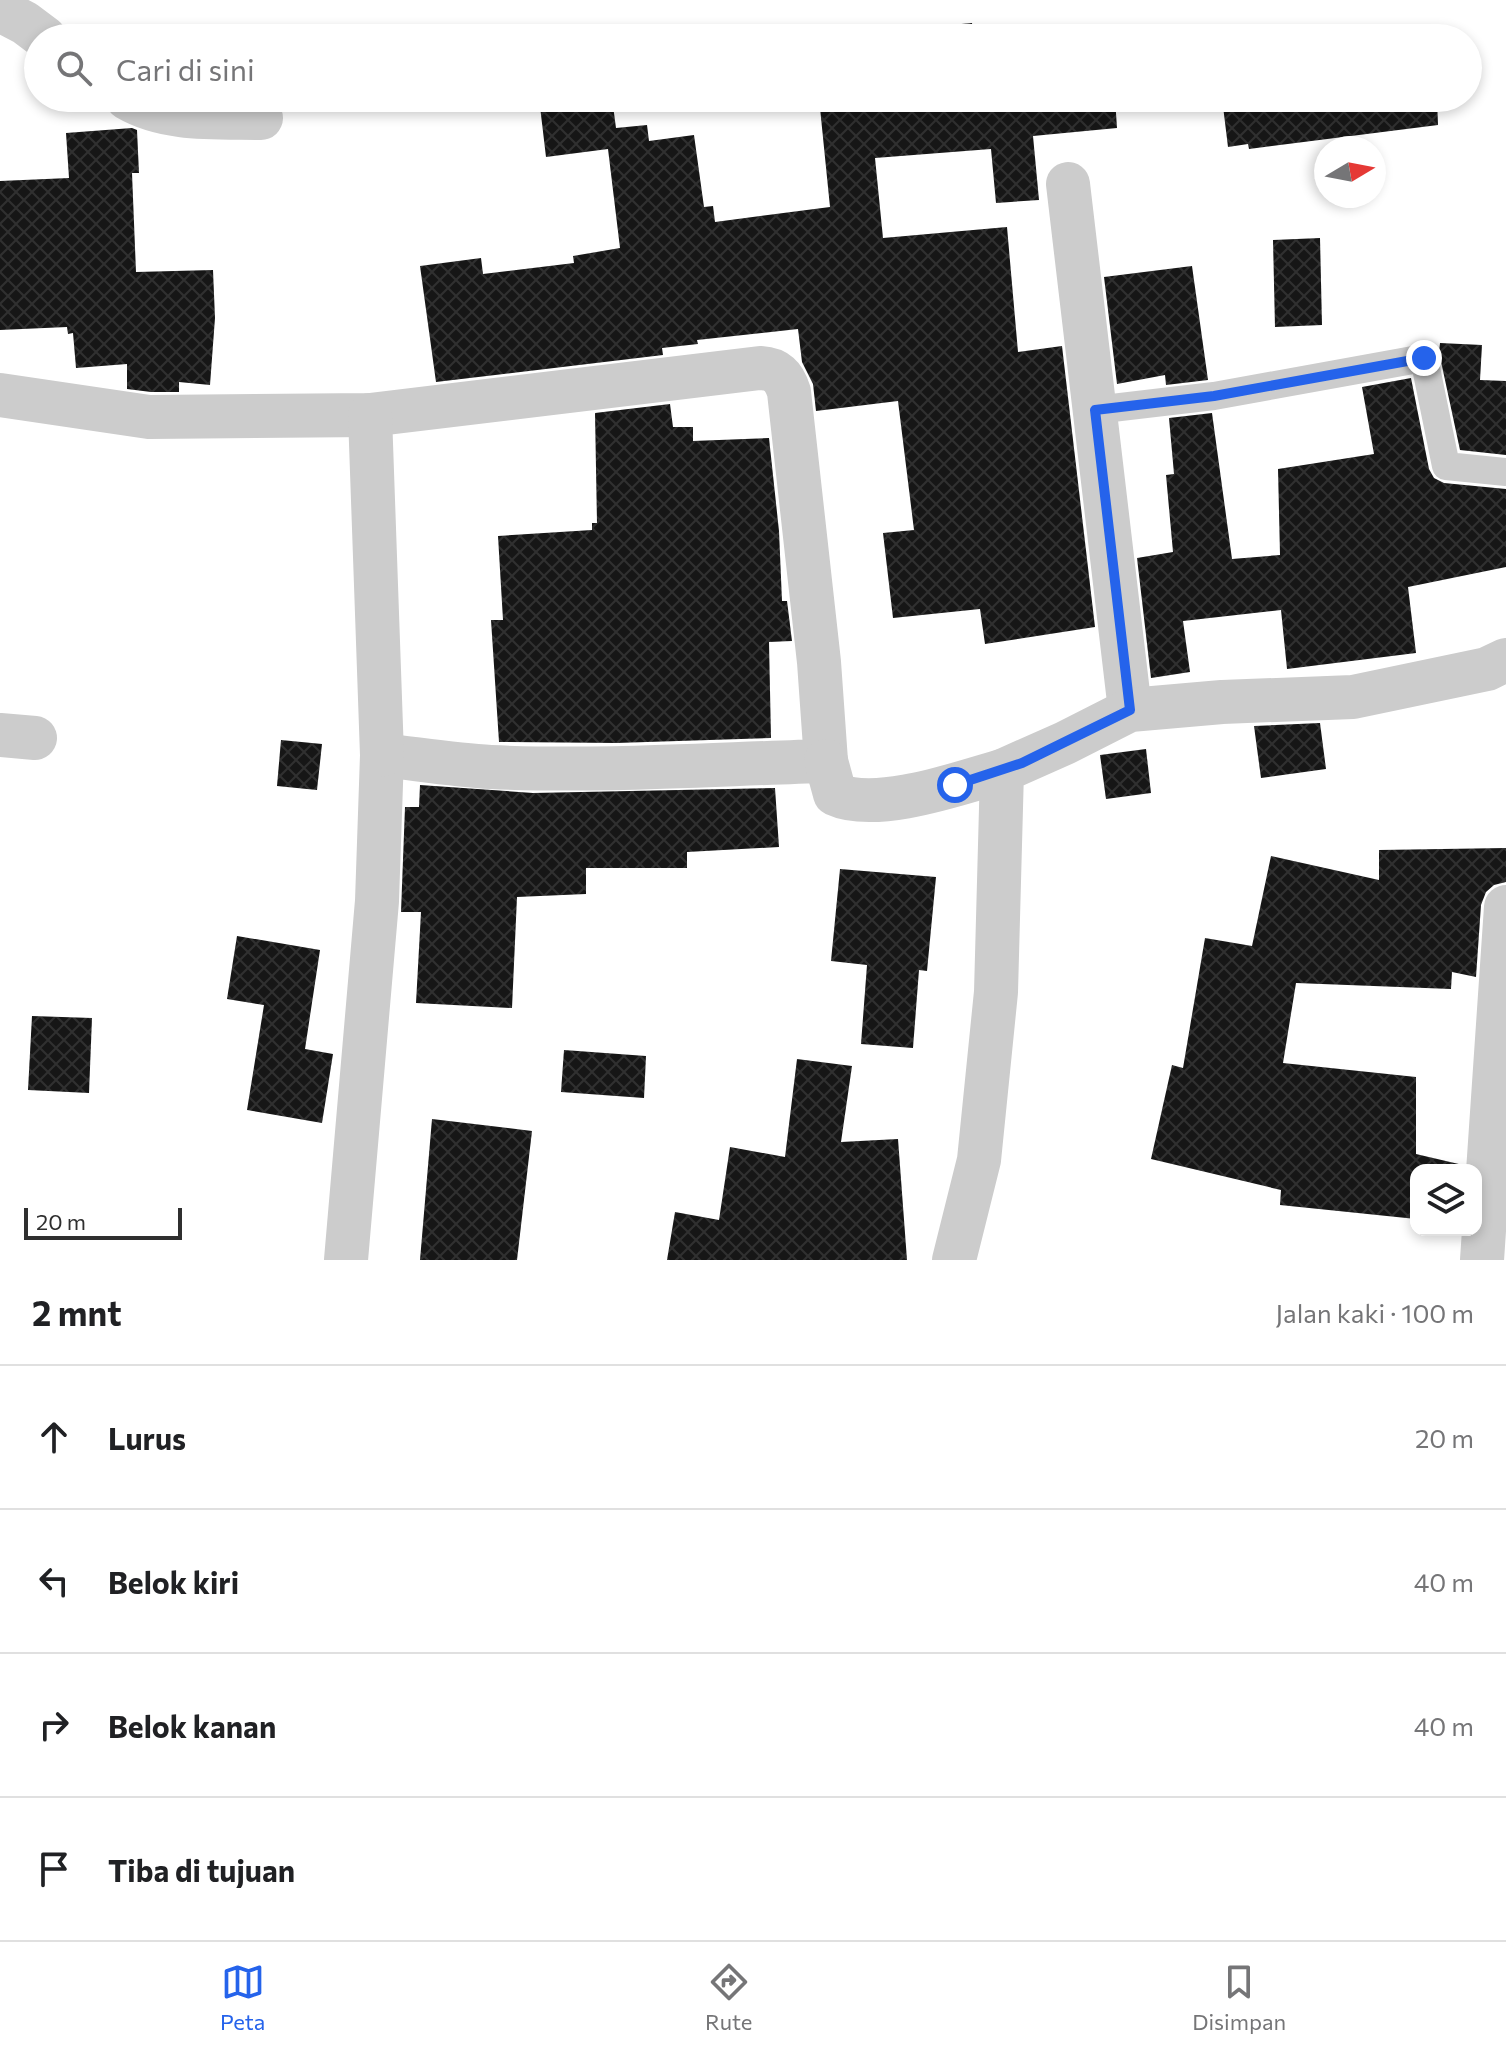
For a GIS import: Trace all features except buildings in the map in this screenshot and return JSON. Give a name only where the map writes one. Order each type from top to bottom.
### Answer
[{"type":"street","points":[[0,10],[26,24]]},
{"type":"street","points":[[164,112],[261,118]]},
{"type":"street","points":[[1068,184],[1130,710]]},
{"type":"street","points":[[0,395],[149,417],[370,415],[771,369],[785,379],[789,392],[819,662],[826,761],[835,794],[850,801],[918,794],[1002,771],[1130,710],[1222,702],[1353,697],[1487,669],[1506,660]]},
{"type":"street","points":[[346,1260],[377,901],[382,755],[370,415]]},
{"type":"street","points":[[382,755],[488,767],[527,768],[826,761]]},
{"type":"street","points":[[954,1260],[979,1160],[996,992],[1002,771]]},
{"type":"street","points":[[1482,1260],[1503,996],[1506,907]]},
{"type":"lane","points":[[1095,410],[1214,396],[1424,358],[1446,466],[1506,472]]},
{"type":"route","points":[[955,785],[1022,763],[1130,710],[1095,410],[1214,396],[1424,358]]}]
